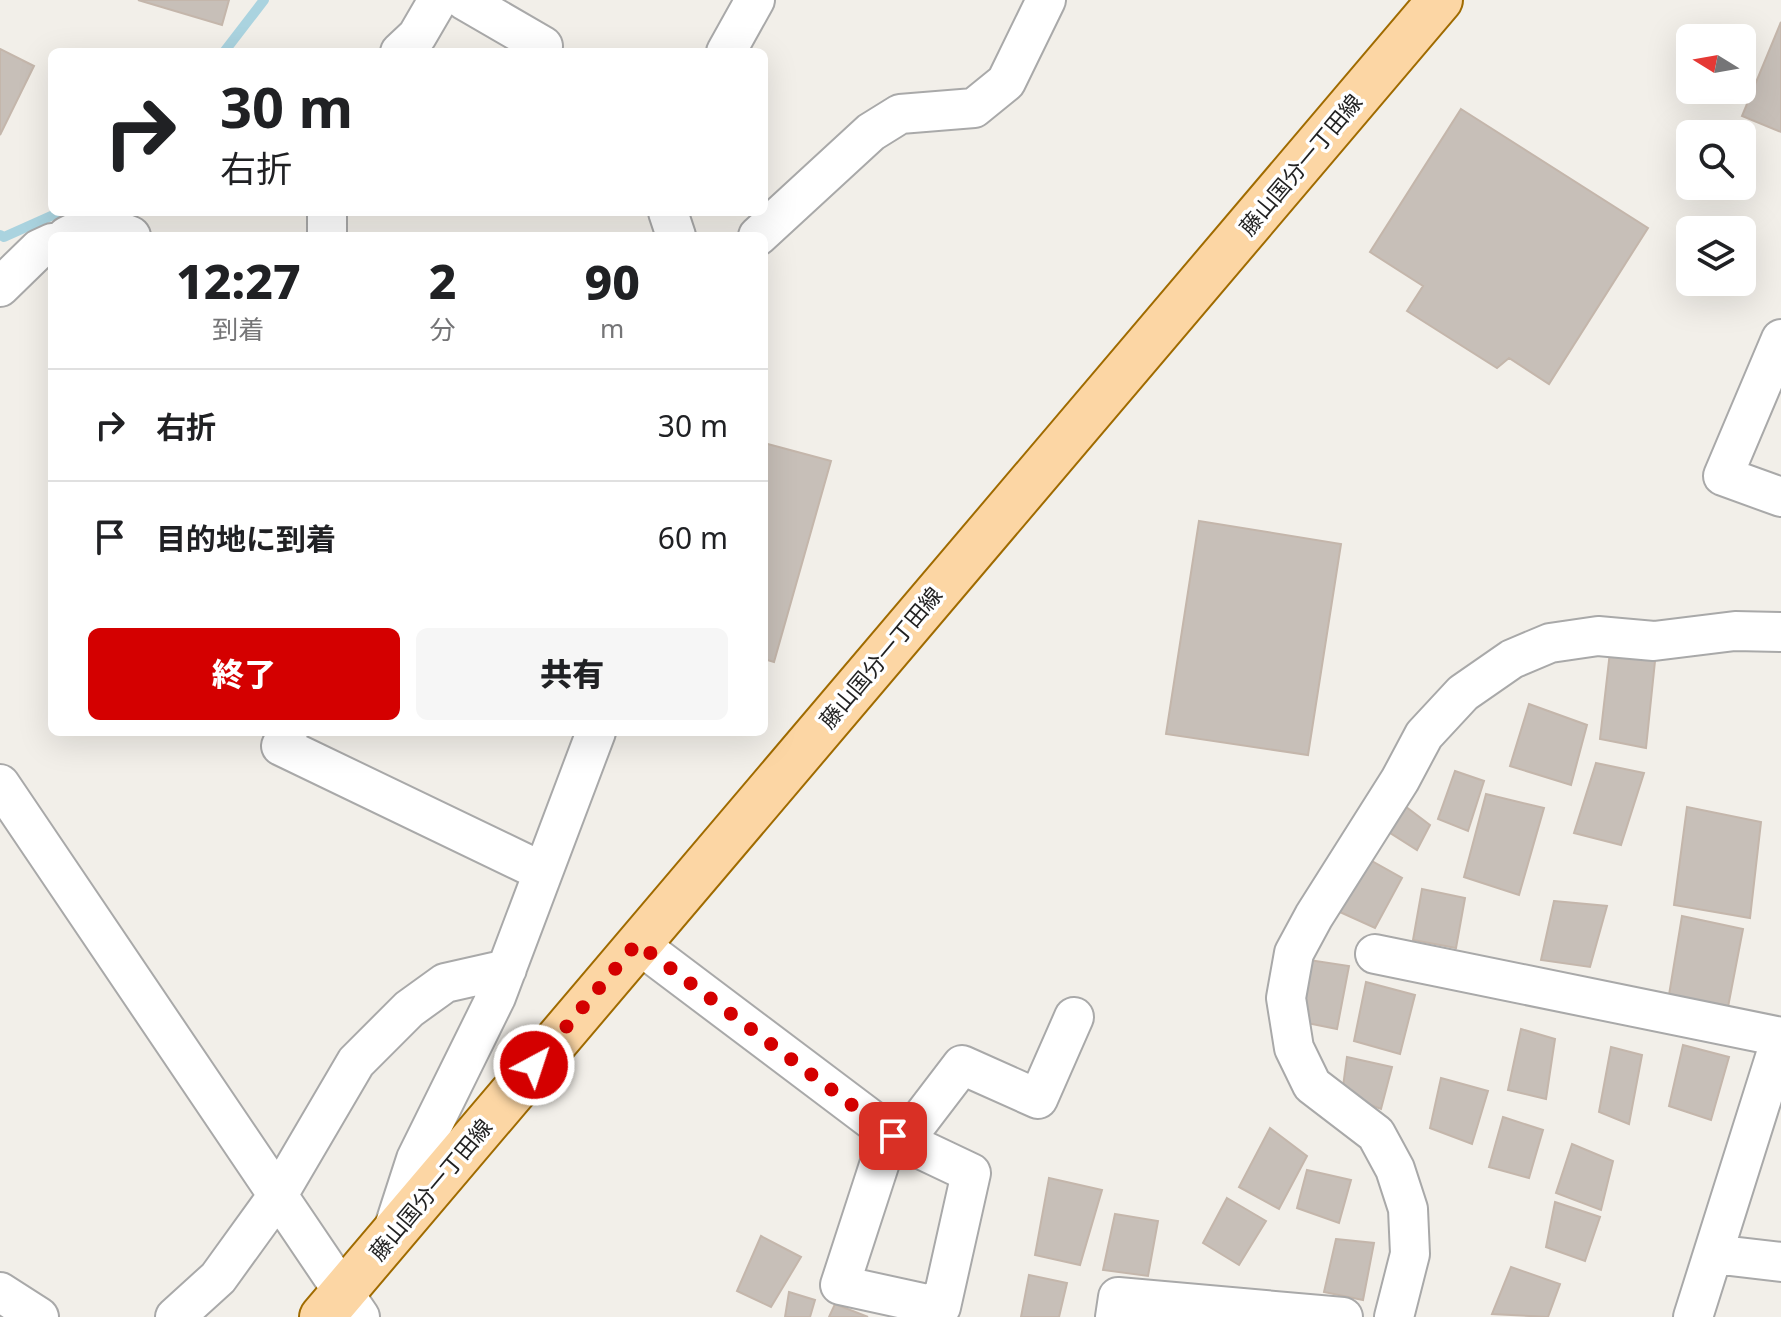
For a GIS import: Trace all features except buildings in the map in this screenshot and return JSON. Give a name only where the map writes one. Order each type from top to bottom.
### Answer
[{"type":"main road","name":"藤山国分一丁田線","points":[[342,1309],[391,1236],[1440,0]]},
{"type":"street","points":[[404,48],[417,36],[438,0]]},
{"type":"street","points":[[464,0],[543,46]]},
{"type":"street","points":[[728,48],[755,0]]},
{"type":"street","points":[[762,232],[871,132],[900,114],[974,108],[1006,82],[1046,0]]},
{"type":"street","points":[[75,232],[96,222],[121,232]]},
{"type":"street","points":[[0,287],[39,249],[48,245]]},
{"type":"street","points":[[1781,339],[1723,476],[1781,497]]},
{"type":"street","points":[[1394,1317],[1410,1254],[1408,1209],[1395,1169],[1376,1134],[1312,1085],[1294,1048],[1286,998],[1294,953],[1314,916],[1400,780],[1424,735],[1463,693],[1512,659],[1550,643],[1598,636],[1654,641],[1735,631],[1781,632]]},
{"type":"street","points":[[286,736],[281,746],[543,872]]},
{"type":"street","points":[[391,1236],[416,1159],[507,969],[594,736]]},
{"type":"street","points":[[0,784],[278,1195],[342,1309]]},
{"type":"street","points":[[637,943],[898,1138],[962,1065],[1038,1099],[1074,1017]]},
{"type":"street","points":[[1375,954],[1781,1038],[1693,1317]]},
{"type":"street","points":[[175,1317],[218,1278],[278,1195],[356,1062],[409,1009],[445,983],[507,969]]},
{"type":"street","points":[[1713,1254],[1781,1262]]},
{"type":"street","points":[[0,1292],[39,1317]]},
{"type":"street","points":[[1115,1317],[1118,1297],[1343,1317]]},
{"type":"waterway","points":[[227,48],[264,0]]},
{"type":"waterway","points":[[0,235],[4,237],[51,216]]},
{"type":"route","points":[[534,1065],[637,943],[893,1136]]}]
